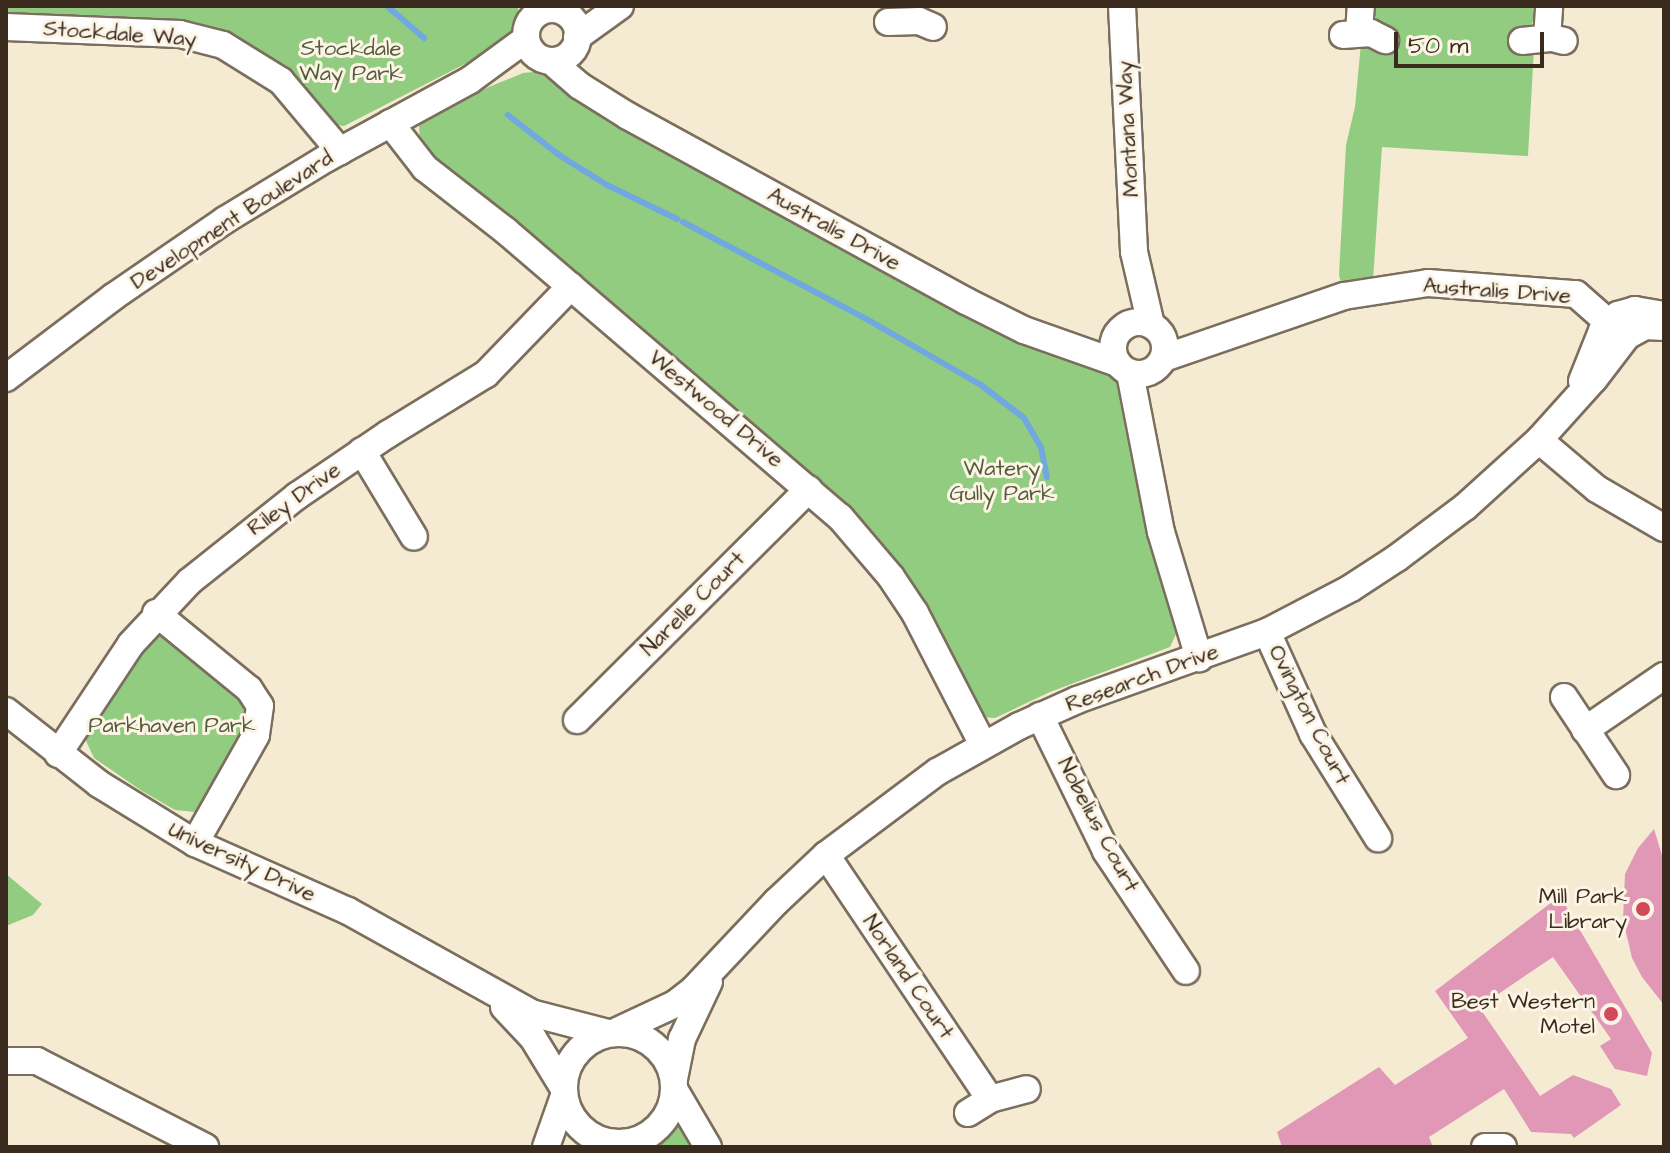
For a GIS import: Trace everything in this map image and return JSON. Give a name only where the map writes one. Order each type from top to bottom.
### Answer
[{"type":"street","points":[[554,21],[620,6]]},
{"type":"street","name":"Montana Way","points":[[1122,6],[1147,448],[1173,580],[1199,658]]},
{"type":"street","points":[[1544,40],[1549,6]]},
{"type":"street","name":"Development Boulevard","points":[[6,378],[162,262],[333,154],[470,80],[554,21],[563,58],[470,80]]},
{"type":"street","name":"Australis Drive","points":[[554,21],[606,102]]},
{"type":"street","points":[[1354,24],[1385,40]]},
{"type":"street","name":"Stockdale Way","points":[[6,27],[201,37],[265,67],[306,109],[333,154]]},
{"type":"street","name":"Australis Drive","points":[[547,60],[606,102],[966,301],[1024,330],[1066,346],[1140,348],[1216,338],[1362,291],[1428,283],[1566,292],[1584,299],[1618,330]]},
{"type":"street","name":"Westwood Drive","points":[[390,123],[425,168],[571,286],[809,489],[866,546],[907,601],[935,646],[983,745]]},
{"type":"street","name":"Riley Drive","points":[[58,754],[107,676],[156,613],[248,532],[362,451],[486,374],[571,286]]},
{"type":"street","points":[[1618,330],[1635,310],[1664,315]]},
{"type":"street","points":[[1618,330],[1664,327]]},
{"type":"street","name":"Research Drive","points":[[612,1033],[675,1004],[714,971],[776,902],[826,855],[905,793],[983,745],[1040,716],[1110,688],[1267,632],[1351,588],[1434,532],[1539,440],[1601,372],[1618,330]]},
{"type":"street","points":[[1539,440],[1597,489],[1664,528]]},
{"type":"street","points":[[362,451],[414,537]]},
{"type":"street","name":"Narelle Court","points":[[577,720],[809,489]]},
{"type":"street","points":[[156,613],[249,689],[260,706],[256,735],[195,843]]},
{"type":"street","name":"Ovington Court","points":[[1267,632],[1313,734],[1378,838]]},
{"type":"street","points":[[1585,730],[1664,676]]},
{"type":"street","points":[[1564,697],[1616,775]]},
{"type":"street","name":"Nobelius Court","points":[[1040,716],[1106,851],[1186,971]]},
{"type":"street","name":"University Drive","points":[[9,719],[128,804],[195,843],[348,911],[490,993],[545,1019],[612,1033]]},
{"type":"street","name":"Norland Court","points":[[826,855],[979,1106],[1027,1089]]},
{"type":"street","name":"Research Drive","points":[[674,1084],[688,1023],[714,971]]},
{"type":"street","name":"University Drive","points":[[490,993],[533,1038],[563,1092]]},
{"type":"street","points":[[546,1147],[563,1092],[567,1066],[579,1048],[612,1033],[642,1037],[654,1045],[670,1066],[674,1084],[708,1147]]},
{"type":"street","points":[[6,1061],[37,1061],[205,1147]]},
{"type":"street","points":[[563,1092],[575,1122],[585,1132],[614,1145],[652,1132],[668,1113],[674,1084]]},
{"type":"street","points":[[1485,1147],[1503,1147]]},
{"type":"green space","name":"Stockdale Way Park","points":[[6,6],[518,6],[518,17],[509,38],[494,49],[344,126],[335,125],[242,44],[6,17]]},
{"type":"green space","points":[[1370,6],[1541,6],[1529,29],[1534,48],[1528,156],[1382,147],[1373,280],[1342,287],[1339,275],[1346,145],[1355,107],[1361,43],[1382,29]]},
{"type":"green space","name":"Watery Gully Park","points":[[543,71],[1114,372],[1122,380],[1177,621],[1177,632],[1170,647],[1050,692],[995,718],[982,717],[927,612],[420,148],[419,124],[484,89],[523,73]]},
{"type":"green space","name":"Parkhaven Park","points":[[159,637],[168,637],[245,698],[251,722],[202,809],[195,812],[175,810],[142,791],[94,758],[86,741],[87,732],[141,649]]},
{"type":"green space","points":[[6,874],[42,904],[33,915],[6,926]]},
{"type":"green space","points":[[678,1124],[699,1147],[656,1147],[662,1142]]},
{"type":"building","name":"Mill Park Library","points":[[1654,829],[1664,862],[1664,1005],[1642,977],[1632,958],[1623,920],[1625,874],[1638,848]]},
{"type":"building","points":[[1560,896],[1652,1053],[1647,1076],[1615,1069],[1600,1046],[1611,1039],[1553,957],[1479,1007],[1540,1096],[1573,1075],[1611,1089],[1621,1105],[1574,1138],[1571,1134],[1531,1132],[1504,1089],[1429,1137],[1433,1147],[1282,1147],[1277,1132],[1379,1067],[1395,1085],[1468,1038],[1435,991]]},
{"type":"waterway","points":[[387,6],[424,38]]},
{"type":"waterway","points":[[508,115],[559,155],[607,185],[677,219]]},
{"type":"waterway","points":[[683,222],[870,321],[981,385],[1024,418],[1041,447],[1047,477]]},
{"type":"place","name":"Mill Park Library","points":[[1643,909]]},
{"type":"place","name":"Best Western Motel","points":[[1611,1014]]}]
